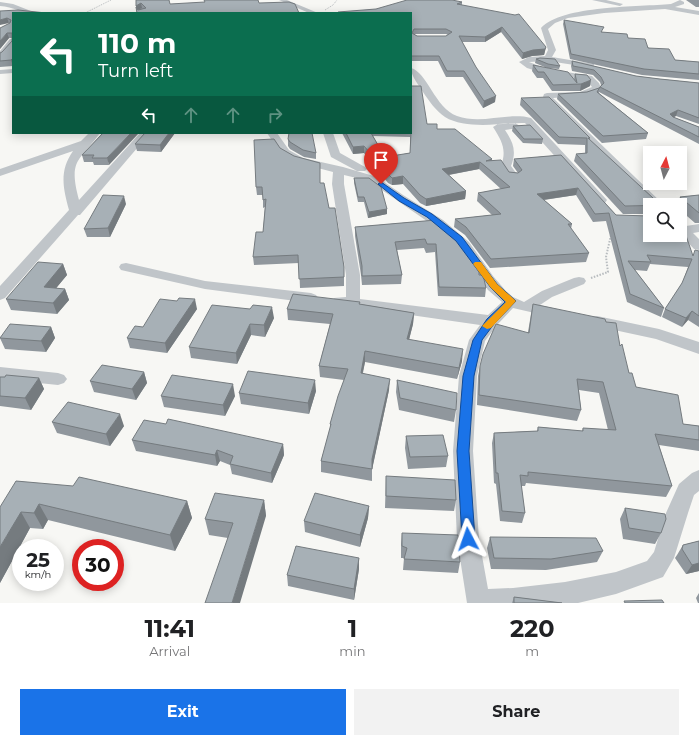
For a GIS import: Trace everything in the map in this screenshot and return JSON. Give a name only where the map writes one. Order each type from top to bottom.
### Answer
[{"type":"street","points":[[282,0],[312,12]]},
{"type":"street","points":[[594,0],[654,8]]},
{"type":"street","points":[[643,2],[665,8],[699,13]]},
{"type":"street","points":[[547,59],[550,55],[551,45],[544,28],[551,22],[576,15],[665,8],[682,3],[680,2]]},
{"type":"street","points":[[0,4],[30,12]]},
{"type":"street","points":[[0,55],[12,42]]},
{"type":"street","points":[[597,68],[547,59],[529,60],[523,62],[531,67],[542,70],[589,78],[593,81],[597,88],[593,92],[579,94],[553,94],[546,96],[651,198]]},
{"type":"street","points":[[0,72],[12,71]]},
{"type":"street","points":[[412,71],[416,73],[442,110],[453,118],[477,121],[528,120],[611,210]]},
{"type":"street","points":[[513,177],[506,166],[511,151],[508,142],[498,127],[534,125]]},
{"type":"street","points":[[76,212],[71,192],[69,168],[75,157],[93,134]]},
{"type":"street","points":[[0,295],[76,212],[144,134]]},
{"type":"street","points":[[273,134],[285,152],[299,160],[339,169],[373,179]]},
{"type":"street","points":[[328,134],[335,155],[362,170],[402,200],[430,216],[459,239],[494,286],[508,300],[568,316]]},
{"type":"street","points":[[0,173],[86,143]]},
{"type":"street","points":[[339,169],[338,184],[353,275],[352,303]]},
{"type":"street","points":[[687,228],[699,228]]},
{"type":"street","points":[[687,234],[699,246]]},
{"type":"street","points":[[126,267],[205,285],[491,321]]},
{"type":"street","points":[[580,281],[519,304],[491,321],[477,340],[468,376],[463,451],[468,539],[479,602],[565,594],[616,583],[655,569],[664,558],[676,513],[686,490],[699,479]]},
{"type":"street","points":[[582,318],[659,334],[699,348]]},
{"type":"street","points":[[0,373],[58,379]]},
{"type":"path","points":[[87,12],[111,0]]},
{"type":"path","points":[[323,12],[333,5],[336,0]]},
{"type":"path","points":[[580,281],[608,272],[606,257],[611,233]]},
{"type":"building","points":[[136,0],[169,0],[170,4],[205,2],[204,0],[258,0],[259,3],[289,2],[295,4],[299,12],[137,12],[136,7],[138,10],[146,8],[141,3],[136,6]]},
{"type":"building","points":[[407,0],[452,0],[462,2],[457,4],[515,15],[519,14],[546,47],[545,49],[523,53],[502,27],[485,37],[459,36],[476,67],[496,96],[484,101],[464,71],[447,71],[439,56],[412,56],[412,33],[412,12],[338,12],[376,9]],"holes":[[[414,29],[446,29],[452,32],[446,36],[417,36],[412,33]]]},
{"type":"building","points":[[18,10],[37,12],[12,12],[12,33],[7,33],[0,41],[0,28],[10,23],[11,20],[7,18],[0,20],[0,11]]},
{"type":"building","points":[[564,20],[604,27],[601,32],[627,34],[628,38],[645,39],[648,48],[669,49],[675,60],[699,62],[699,74],[644,69],[571,54]]},
{"type":"building","points":[[12,41],[12,59],[0,61],[0,53]]},
{"type":"building","points":[[536,59],[555,59],[560,66],[548,64]]},
{"type":"building","points":[[572,61],[636,76],[699,83],[699,118],[678,110],[670,114],[673,117],[699,127],[699,137],[600,87],[604,83],[601,77],[594,70],[573,66]]},
{"type":"building","points":[[533,65],[568,72],[577,83],[575,74],[587,75],[591,80],[581,84],[553,85],[544,72],[538,72]]},
{"type":"building","points":[[412,86],[421,86],[427,124],[437,124],[437,129],[455,129],[492,159],[486,161],[501,160],[509,172],[518,173],[522,170],[514,159],[561,155],[616,215],[643,216],[643,242],[687,242],[687,238],[693,256],[695,250],[699,251],[699,316],[692,311],[686,318],[665,309],[682,283],[692,259],[647,255],[651,262],[628,261],[664,308],[630,294],[609,213],[595,214],[578,188],[537,194],[572,224],[568,224],[589,253],[491,259],[466,227],[455,219],[501,214],[478,193],[510,187],[480,162],[442,169],[466,191],[426,199],[420,195],[403,176],[392,178],[364,146],[353,147],[346,134],[372,134],[385,157],[410,153],[412,134]]},
{"type":"building","points":[[600,87],[597,92],[648,133],[603,136],[558,94],[587,92]]},
{"type":"building","points":[[549,97],[590,138],[588,138],[653,198],[643,198],[643,206],[625,206],[576,154],[587,153],[587,138],[559,137],[521,98]]},
{"type":"building","points":[[530,125],[543,139],[524,139],[513,126]]},
{"type":"building","points":[[102,134],[130,134],[107,158],[92,158],[94,155],[82,155]]},
{"type":"building","points":[[144,134],[168,134],[160,145],[135,144]]},
{"type":"building","points":[[289,134],[312,134],[316,153],[303,150],[290,142],[288,139]]},
{"type":"building","points":[[274,139],[280,148],[294,156],[320,163],[320,183],[324,183],[329,208],[335,208],[344,267],[344,277],[299,279],[298,255],[253,257],[256,232],[263,232],[266,199],[263,200],[262,187],[256,187],[254,140]]},
{"type":"building","points":[[354,178],[369,178],[381,187],[387,209],[369,212],[364,197],[358,197]]},
{"type":"building","points":[[103,195],[124,196],[108,228],[84,229]]},
{"type":"building","points":[[699,195],[699,213],[687,203],[687,198],[680,197]]},
{"type":"building","points":[[436,220],[454,234],[479,267],[479,275],[483,275],[486,288],[439,287],[436,244],[427,244],[425,239],[395,242],[402,275],[362,276],[362,266],[355,227]]},
{"type":"building","points":[[38,262],[63,264],[44,287],[65,289],[53,303],[6,299]]},
{"type":"building","points":[[293,294],[360,302],[359,304],[414,313],[407,339],[463,349],[459,368],[365,351],[361,373],[390,379],[372,459],[372,469],[321,461],[338,396],[348,369],[319,366],[333,314],[287,309]]},
{"type":"building","points":[[179,298],[195,299],[165,343],[127,338],[135,326],[143,327],[160,299],[177,301]]},
{"type":"building","points":[[533,304],[605,319],[606,322],[616,323],[620,346],[622,344],[629,373],[632,373],[636,387],[678,395],[683,424],[699,426],[699,440],[655,434],[672,486],[528,472],[528,476],[520,475],[525,513],[502,511],[498,473],[496,473],[494,433],[538,431],[538,427],[583,431],[583,428],[616,430],[603,382],[577,379],[581,410],[479,395],[480,366],[483,354],[496,324],[529,333]]},
{"type":"building","points":[[212,305],[250,309],[253,305],[272,307],[264,325],[250,324],[236,353],[189,347]]},
{"type":"building","points":[[10,324],[51,327],[41,341],[0,338]]},
{"type":"building","points":[[102,365],[144,372],[132,389],[90,381]]},
{"type":"building","points":[[248,371],[315,380],[308,403],[239,393]]},
{"type":"building","points":[[6,375],[39,378],[25,398],[0,396],[0,377],[5,377]]},
{"type":"building","points":[[172,375],[233,384],[223,405],[161,396]]},
{"type":"building","points":[[397,380],[457,393],[456,410],[400,398]]},
{"type":"building","points":[[68,402],[120,414],[106,434],[52,422]]},
{"type":"building","points":[[168,419],[283,444],[271,473],[230,464],[233,456],[217,450],[215,455],[132,440],[144,420],[166,424]]},
{"type":"building","points":[[443,435],[448,456],[410,457],[406,436]]},
{"type":"building","points":[[386,476],[455,480],[456,500],[386,496]]},
{"type":"building","points":[[79,477],[187,501],[170,535],[39,504],[34,513],[21,512],[0,547],[0,507],[16,481],[73,486]]},
{"type":"building","points":[[215,493],[264,500],[232,603],[205,603],[233,523],[205,519]]},
{"type":"building","points":[[315,493],[369,506],[360,535],[304,521]]},
{"type":"building","points":[[625,508],[665,514],[666,519],[661,533],[629,528]]},
{"type":"building","points":[[402,533],[458,535],[460,562],[404,559],[407,548],[402,546]]},
{"type":"building","points":[[490,537],[596,538],[603,551],[551,559],[494,558]]},
{"type":"building","points":[[699,541],[699,563],[692,565],[682,549],[683,545]]},
{"type":"building","points":[[296,546],[359,558],[354,589],[287,575]]},
{"type":"building","points":[[514,597],[562,603],[514,603]]},
{"type":"building","points":[[662,600],[664,603],[625,603],[624,601]]},
{"type":"slow traffic","points":[[478,264],[494,286],[508,300],[512,301],[487,326]]},
{"type":"route","points":[[381,184],[402,200],[430,216],[459,239],[494,286],[508,300],[512,301],[491,321],[477,340],[468,376],[463,451],[468,539]]}]
